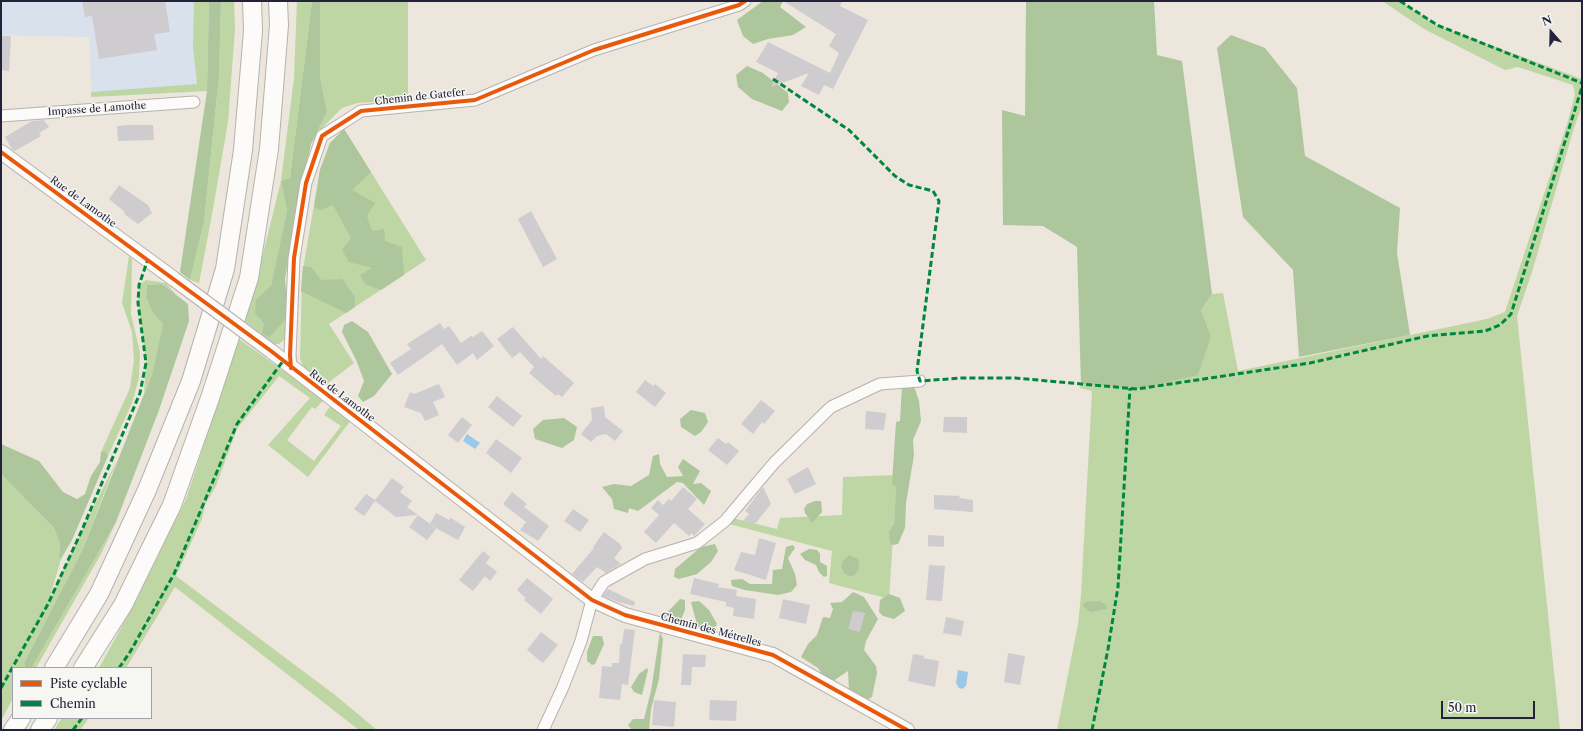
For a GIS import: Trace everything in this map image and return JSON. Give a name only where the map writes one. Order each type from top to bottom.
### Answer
[{"type":"highway","points":[[55,667],[99,594],[147,490],[191,381],[224,269],[243,150],[253,31],[252,1]]},
{"type":"highway","points":[[84,667],[123,605],[172,505],[210,398],[249,278],[269,149],[279,25],[278,1]]},
{"type":"highway","points":[[13,730],[20,719]]},
{"type":"highway","points":[[40,730],[47,719]]},
{"type":"street","name":"Chemin de Gatefer","points":[[291,368],[290,355],[294,258],[306,183],[322,136],[361,111],[475,100],[594,50],[739,5],[745,1]]},
{"type":"street","name":"Impasse de Lamothe","points":[[1,116],[194,102]]},
{"type":"street","name":"Rue de Lamothe","points":[[1,152],[332,397],[592,600]]},
{"type":"street","points":[[543,730],[564,687],[579,648],[592,600],[604,582],[645,559],[697,543],[725,521],[774,463],[831,407],[880,384],[920,381]]},
{"type":"street","name":"Chemin des Métrelles","points":[[592,600],[625,615],[772,655],[906,730]]},
{"type":"shaded area","points":[[1,1],[209,1],[207,91],[91,97],[90,37],[1,35]]},
{"type":"green space","points":[[194,1],[209,1],[207,91],[91,97],[91,92],[197,84],[193,47]]},
{"type":"green space","points":[[209,1],[221,1],[219,76],[204,222],[190,280],[180,272],[207,91]]},
{"type":"green space","points":[[221,1],[234,1],[235,29],[228,122],[199,283],[190,280],[204,222],[219,76]]},
{"type":"green space","points":[[297,1],[312,1],[290,178],[281,181],[294,78]]},
{"type":"green space","points":[[312,1],[320,1],[320,76],[327,112],[311,144],[293,229],[285,279],[288,312],[283,322],[270,337],[262,334],[264,324],[255,314],[256,300],[271,286],[287,210],[281,181],[290,178]]},
{"type":"green space","points":[[320,1],[408,1],[408,100],[358,103],[342,108],[324,126],[311,144],[327,112],[320,76]]},
{"type":"green space","points":[[763,1],[783,1],[780,7],[806,27],[793,35],[768,39],[753,44],[743,36],[737,20]]},
{"type":"green space","points":[[1026,1],[1154,1],[1157,55],[1182,61],[1212,294],[1201,310],[1211,336],[1198,375],[1137,389],[1081,384],[1077,247],[1043,226],[1003,225],[1002,110],[1025,116]]},
{"type":"green space","points":[[1382,1],[1400,1],[1437,25],[1582,79],[1582,106],[1574,128],[1532,272],[1517,316],[1560,730],[1057,730],[1078,624],[1081,595],[1092,391],[1080,388],[1081,384],[1137,389],[1211,336],[1201,310],[1212,294],[1223,293],[1238,371],[1487,319],[1505,312],[1567,124],[1575,94],[1573,85],[1518,67],[1505,70],[1424,29]]},
{"type":"green space","points":[[1231,35],[1265,48],[1297,88],[1305,156],[1400,208],[1397,253],[1410,335],[1299,357],[1293,270],[1243,217],[1217,48]]},
{"type":"green space","points":[[747,66],[763,73],[788,93],[789,102],[782,111],[752,99],[738,87],[736,75]]},
{"type":"green space","points":[[344,129],[426,260],[329,324],[354,363],[324,386],[304,369],[300,359],[302,275],[320,170],[330,143]]},
{"type":"green space","points":[[344,129],[371,172],[352,190],[375,203],[367,216],[372,231],[384,229],[385,241],[402,247],[404,275],[381,290],[365,284],[360,275],[372,268],[349,262],[342,250],[351,238],[333,205],[321,210],[314,207],[320,170],[330,143]]},
{"type":"green space","points":[[281,181],[287,210],[271,287],[255,314],[264,324],[288,312],[288,329],[285,339],[279,344],[270,344],[262,334],[244,321],[258,274]]},
{"type":"green space","points":[[129,256],[132,259],[131,314],[140,352],[139,378],[132,403],[108,456],[106,452],[101,452],[130,388],[134,360],[132,332],[122,303]]},
{"type":"green space","points":[[303,266],[311,267],[321,280],[342,279],[355,297],[355,307],[346,313],[301,291]]},
{"type":"green space","points":[[146,280],[166,283],[177,296],[162,284],[147,285],[146,297],[152,312],[163,324],[152,374],[144,393],[146,363],[138,303],[139,285]]},
{"type":"green space","points":[[162,284],[188,304],[189,321],[159,410],[116,522],[32,667],[26,667],[24,663],[82,551],[152,374],[163,324],[152,312],[146,297],[147,285]]},
{"type":"green space","points":[[352,321],[368,332],[392,374],[374,396],[363,402],[358,396],[364,381],[357,362],[342,332],[344,325]]},
{"type":"green space","points":[[239,339],[324,400],[315,409],[312,407],[287,440],[314,461],[341,426],[324,415],[331,405],[351,420],[308,477],[268,445],[310,398],[279,376],[237,429],[216,486],[205,505],[202,519],[176,576],[335,695],[377,730],[359,730],[175,587],[127,667],[100,667],[139,595],[186,499]]},
{"type":"green space","points":[[909,384],[915,389],[919,401],[921,421],[913,440],[914,455],[906,503],[905,528],[898,544],[893,545],[890,543],[889,532],[894,524],[896,487],[892,484],[896,422],[900,421],[902,386]]},
{"type":"green space","points":[[691,410],[705,413],[708,422],[701,432],[695,436],[681,427],[680,419]]},
{"type":"green space","points":[[564,418],[577,427],[574,440],[562,448],[535,439],[533,429],[543,420]]},
{"type":"green space","points":[[1,444],[39,461],[63,492],[77,499],[85,494],[91,476],[100,462],[101,452],[106,452],[108,456],[72,540],[61,559],[59,557],[60,543],[54,528],[1,474]]},
{"type":"green space","points":[[659,454],[660,464],[667,477],[683,476],[678,467],[683,459],[700,471],[693,484],[701,483],[711,491],[704,505],[683,483],[677,482],[638,511],[629,508],[628,513],[614,509],[612,499],[602,487],[614,484],[631,486],[649,475],[653,456]]},
{"type":"green space","points":[[117,460],[82,551],[24,663],[26,667],[12,667],[12,700],[1,721],[1,474],[54,528],[60,543],[59,557],[61,559],[49,600]]},
{"type":"green space","points":[[897,475],[889,599],[829,583],[832,551],[729,524],[732,518],[777,529],[780,518],[842,515],[843,477]]},
{"type":"green space","points":[[815,501],[821,501],[822,512],[812,523],[804,509],[807,504]]},
{"type":"green space","points":[[116,522],[101,554],[37,667],[32,667]]},
{"type":"green space","points":[[715,544],[718,551],[711,562],[697,574],[679,579],[674,577],[675,569],[701,547]]},
{"type":"green space","points":[[793,545],[795,548],[788,558],[795,574],[797,585],[791,592],[778,595],[745,590],[732,586],[731,580],[742,579],[750,584],[772,584],[773,570],[782,569],[786,547]]},
{"type":"green space","points":[[809,549],[817,550],[820,554],[820,562],[827,566],[827,576],[824,577],[819,572],[816,565],[805,560],[800,554]]},
{"type":"green space","points":[[849,555],[858,559],[859,568],[855,575],[850,576],[845,574],[841,567],[843,561]]},
{"type":"green space","points":[[853,592],[864,597],[878,619],[866,641],[864,650],[876,666],[877,673],[872,697],[865,701],[849,691],[848,671],[833,681],[825,679],[818,668],[801,657],[808,644],[817,635],[823,617],[830,618],[833,609],[830,603],[842,602]]},
{"type":"green space","points":[[889,594],[900,598],[905,611],[894,619],[883,616],[879,612],[880,600]]},
{"type":"green space","points":[[680,599],[685,600],[685,610],[680,622],[675,626],[667,623],[664,616]]},
{"type":"green space","points":[[699,601],[709,610],[717,624],[712,632],[699,632],[691,602]]},
{"type":"green space","points":[[1100,601],[1106,605],[1107,609],[1091,612],[1083,606],[1085,602]]},
{"type":"green space","points":[[660,632],[663,639],[659,679],[651,709],[649,730],[632,730],[628,725],[633,719],[644,719],[651,691]]},
{"type":"green space","points":[[593,636],[602,636],[604,644],[595,664],[592,665],[587,661],[587,652]]},
{"type":"green space","points":[[647,668],[648,670],[642,695],[634,692],[631,687],[639,674]]},
{"type":"green space","points":[[61,719],[88,719],[80,730],[54,730]]},
{"type":"water","points":[[467,434],[480,443],[475,449],[463,441]]},
{"type":"water","points":[[958,670],[968,672],[966,686],[962,689],[959,688],[956,683]]},
{"type":"building","points":[[82,1],[165,1],[170,32],[154,34],[157,50],[99,59],[92,16],[85,17]]},
{"type":"building","points":[[783,1],[842,1],[840,6],[868,20],[833,89],[824,85],[819,95],[801,86],[809,73],[771,87],[778,73],[756,62],[768,42],[830,73],[839,53],[829,46],[836,34]]},
{"type":"building","points":[[1,36],[11,36],[9,71],[1,70]]},
{"type":"building","points":[[44,120],[49,127],[39,133],[41,136],[15,151],[12,149],[5,137],[32,121]]},
{"type":"building","points":[[153,125],[154,140],[118,141],[117,126]]},
{"type":"building","points":[[119,185],[148,205],[152,213],[138,224],[124,214],[125,212],[109,199]]},
{"type":"building","points":[[531,211],[557,259],[543,267],[518,219]]},
{"type":"building","points":[[440,323],[444,329],[449,326],[461,343],[482,331],[494,346],[477,360],[473,353],[457,365],[442,344],[398,375],[390,363],[411,349],[407,344]]},
{"type":"building","points":[[513,327],[541,359],[543,356],[574,383],[562,397],[558,394],[556,396],[529,373],[534,367],[520,352],[512,358],[497,339]]},
{"type":"building","points":[[645,380],[653,386],[655,384],[666,393],[655,407],[636,392]]},
{"type":"building","points":[[439,384],[445,397],[433,402],[439,415],[425,421],[421,413],[404,407],[410,392],[414,394]]},
{"type":"building","points":[[497,396],[522,416],[513,427],[488,407]]},
{"type":"building","points":[[761,400],[775,411],[764,424],[762,422],[753,434],[741,424]]},
{"type":"building","points":[[604,406],[605,417],[623,431],[615,441],[606,434],[597,436],[591,442],[581,434],[592,420],[591,408]]},
{"type":"building","points":[[866,411],[886,413],[884,430],[865,429]]},
{"type":"building","points":[[462,417],[472,425],[458,443],[448,435]]},
{"type":"building","points":[[944,417],[967,417],[967,433],[943,432]]},
{"type":"building","points":[[718,438],[726,444],[728,442],[739,451],[727,465],[708,450]]},
{"type":"building","points":[[496,439],[522,458],[511,473],[486,453]]},
{"type":"building","points":[[808,467],[816,484],[795,494],[787,479]]},
{"type":"building","points":[[392,478],[404,487],[400,492],[412,501],[407,507],[418,515],[396,517],[375,501],[364,516],[354,509],[366,494],[375,500]]},
{"type":"building","points":[[683,487],[697,499],[688,509],[705,524],[694,536],[692,533],[689,536],[674,523],[656,543],[644,532],[659,515],[651,508],[658,500],[663,505],[669,499],[671,501]]},
{"type":"building","points":[[763,487],[771,504],[755,524],[743,521],[749,514],[745,511]]},
{"type":"building","points":[[512,492],[527,504],[524,507],[549,526],[538,541],[520,530],[526,522],[503,504]]},
{"type":"building","points":[[934,495],[960,496],[959,498],[973,500],[973,512],[934,509]]},
{"type":"building","points":[[573,509],[589,520],[580,532],[564,521]]},
{"type":"building","points":[[436,513],[449,520],[451,518],[465,527],[458,540],[430,525],[436,529],[427,540],[409,527],[418,515],[430,524]]},
{"type":"building","points":[[604,532],[620,544],[622,548],[614,558],[621,564],[606,573],[597,567],[583,582],[572,574],[594,548],[593,547]]},
{"type":"building","points":[[928,535],[944,536],[944,547],[928,546]]},
{"type":"building","points":[[759,538],[776,543],[766,580],[734,570],[741,552],[755,555]]},
{"type":"building","points":[[483,551],[490,557],[486,563],[497,572],[490,581],[485,576],[473,591],[459,580]]},
{"type":"building","points":[[929,565],[945,566],[942,601],[926,600]]},
{"type":"building","points":[[527,578],[553,599],[541,614],[524,600],[526,598],[517,590]]},
{"type":"building","points":[[694,578],[719,584],[718,587],[737,590],[736,596],[756,599],[754,619],[733,616],[734,608],[726,606],[726,602],[690,594]]},
{"type":"building","points":[[608,589],[635,602],[634,606],[603,596]]},
{"type":"building","points":[[783,599],[810,605],[806,624],[779,618]]},
{"type":"building","points":[[853,611],[865,613],[860,632],[848,629]]},
{"type":"building","points":[[946,617],[964,621],[961,636],[943,633]]},
{"type":"building","points":[[624,629],[635,630],[628,685],[622,684],[620,700],[599,698],[602,666],[612,667],[612,663],[619,663],[620,644],[622,644]]},
{"type":"building","points":[[541,632],[558,645],[543,663],[527,650]]},
{"type":"building","points":[[1008,653],[1025,656],[1020,685],[1004,682]]},
{"type":"building","points":[[683,654],[706,655],[705,667],[692,667],[691,685],[681,685]]},
{"type":"building","points":[[913,654],[924,656],[923,658],[939,661],[935,687],[908,681]]},
{"type":"building","points":[[654,700],[676,702],[674,727],[652,725]]},
{"type":"building","points":[[710,700],[737,701],[736,721],[709,720]]},
{"type":"marked path","points":[[1400,1],[1437,25],[1582,83]]},
{"type":"marked path","points":[[773,79],[849,130],[895,176],[909,185],[933,191],[939,201],[917,371],[920,381],[962,378],[1015,378],[1137,389],[1310,363],[1427,336],[1485,331],[1500,325],[1511,314],[1582,87]]},
{"type":"marked path","points":[[13,667],[48,604],[82,530],[140,393],[146,363],[138,303],[139,285],[148,259]]},
{"type":"marked path","points":[[120,667],[130,652],[174,574],[237,424],[283,361]]},
{"type":"marked path","points":[[1092,730],[1108,649],[1118,587],[1130,388]]},
{"type":"marked path","points":[[1,688],[12,668]]},
{"type":"marked path","points":[[73,730],[81,719]]},
{"type":"cycle path","points":[[291,368],[290,355],[294,258],[306,183],[322,136],[361,111],[475,100],[594,50],[739,5],[745,1]]},
{"type":"cycle path","points":[[1,152],[271,351],[592,600],[625,615],[773,655],[907,730]]}]
